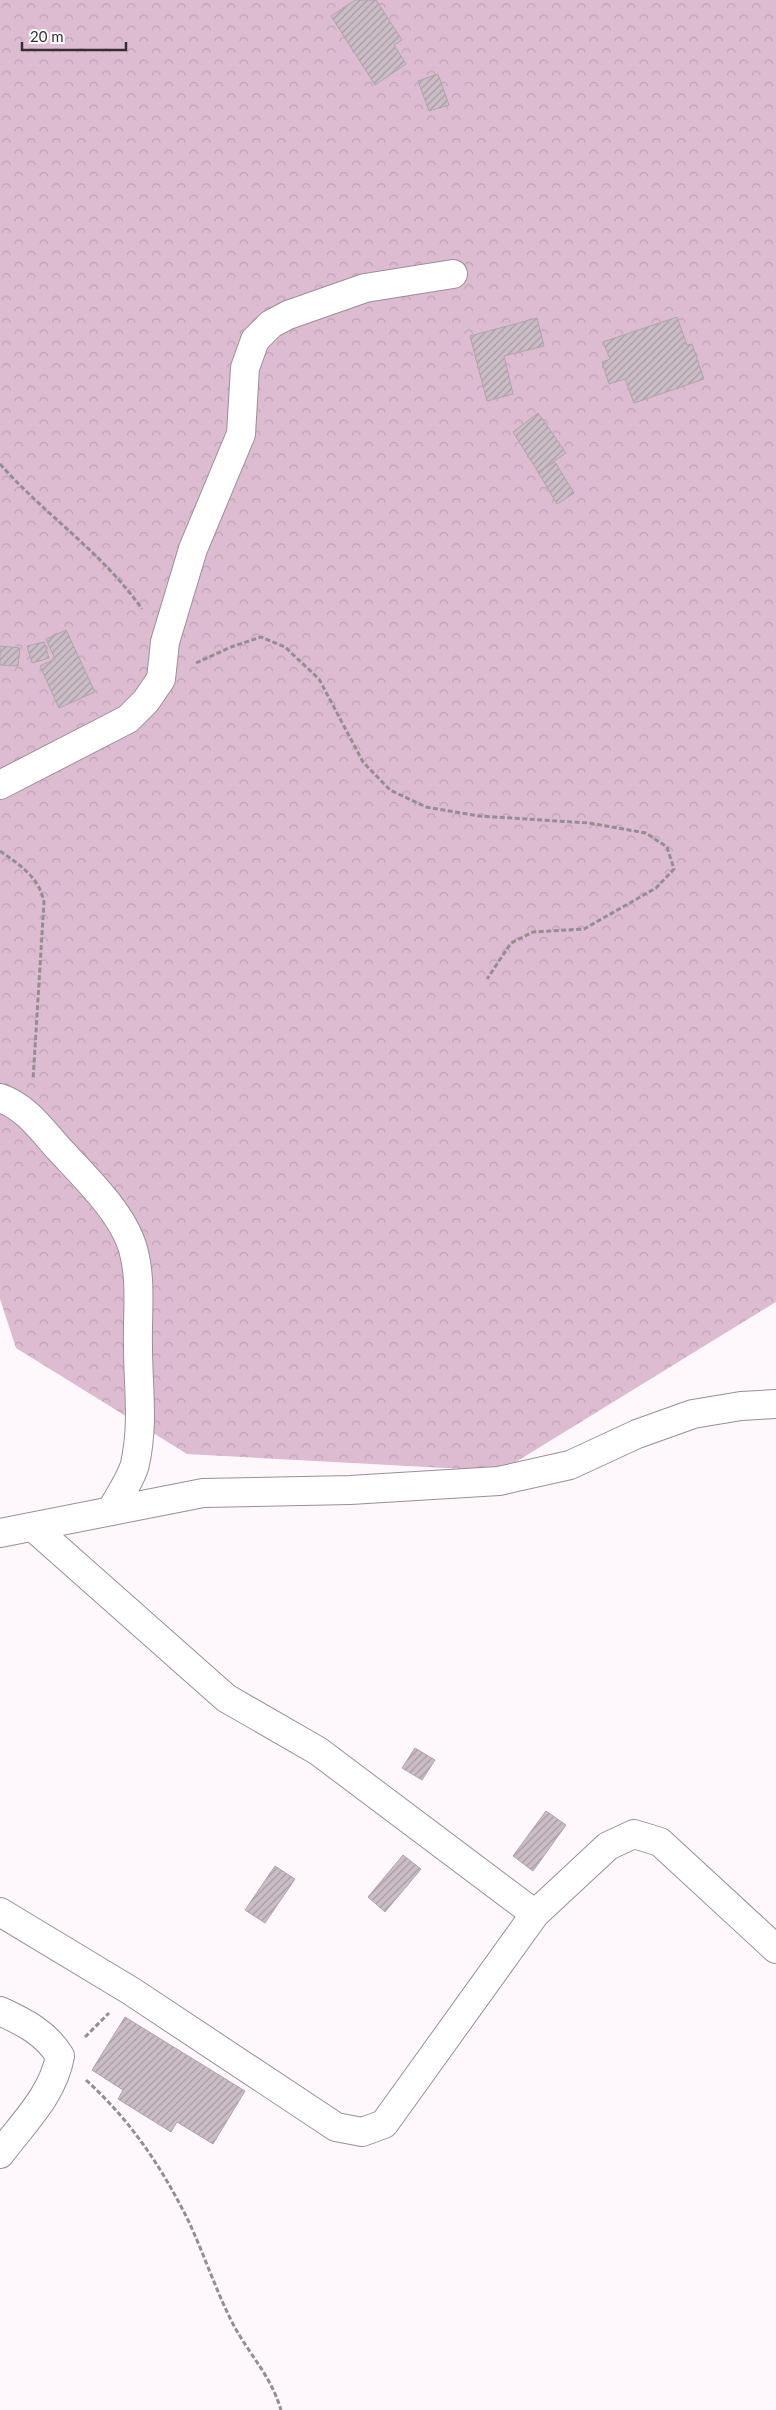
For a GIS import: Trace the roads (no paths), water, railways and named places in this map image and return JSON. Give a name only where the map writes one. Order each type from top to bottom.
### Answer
[{"type":"street","points":[[0,785],[128,719],[146,701],[161,679],[165,642],[194,550],[241,434],[245,368],[255,340],[270,324],[288,315],[365,288],[453,274]]},
{"type":"street","points":[[0,1098],[12,1102],[33,1121],[93,1186],[120,1221],[133,1248],[137,1275],[138,1360],[142,1418],[134,1466],[111,1511]]},
{"type":"street","points":[[1,1534],[203,1493],[350,1490],[499,1481],[570,1464],[637,1434],[693,1414],[741,1406],[776,1404]]},
{"type":"street","points":[[33,1527],[226,1698],[318,1751],[535,1914]]},
{"type":"street","points":[[0,1912],[131,1992],[336,2127],[362,2132],[384,2124],[535,1914],[608,1846],[634,1834],[660,1842],[776,1949]]},
{"type":"street","points":[[0,2011],[28,2024],[52,2042],[60,2056],[57,2075],[42,2101],[0,2154]]}]
